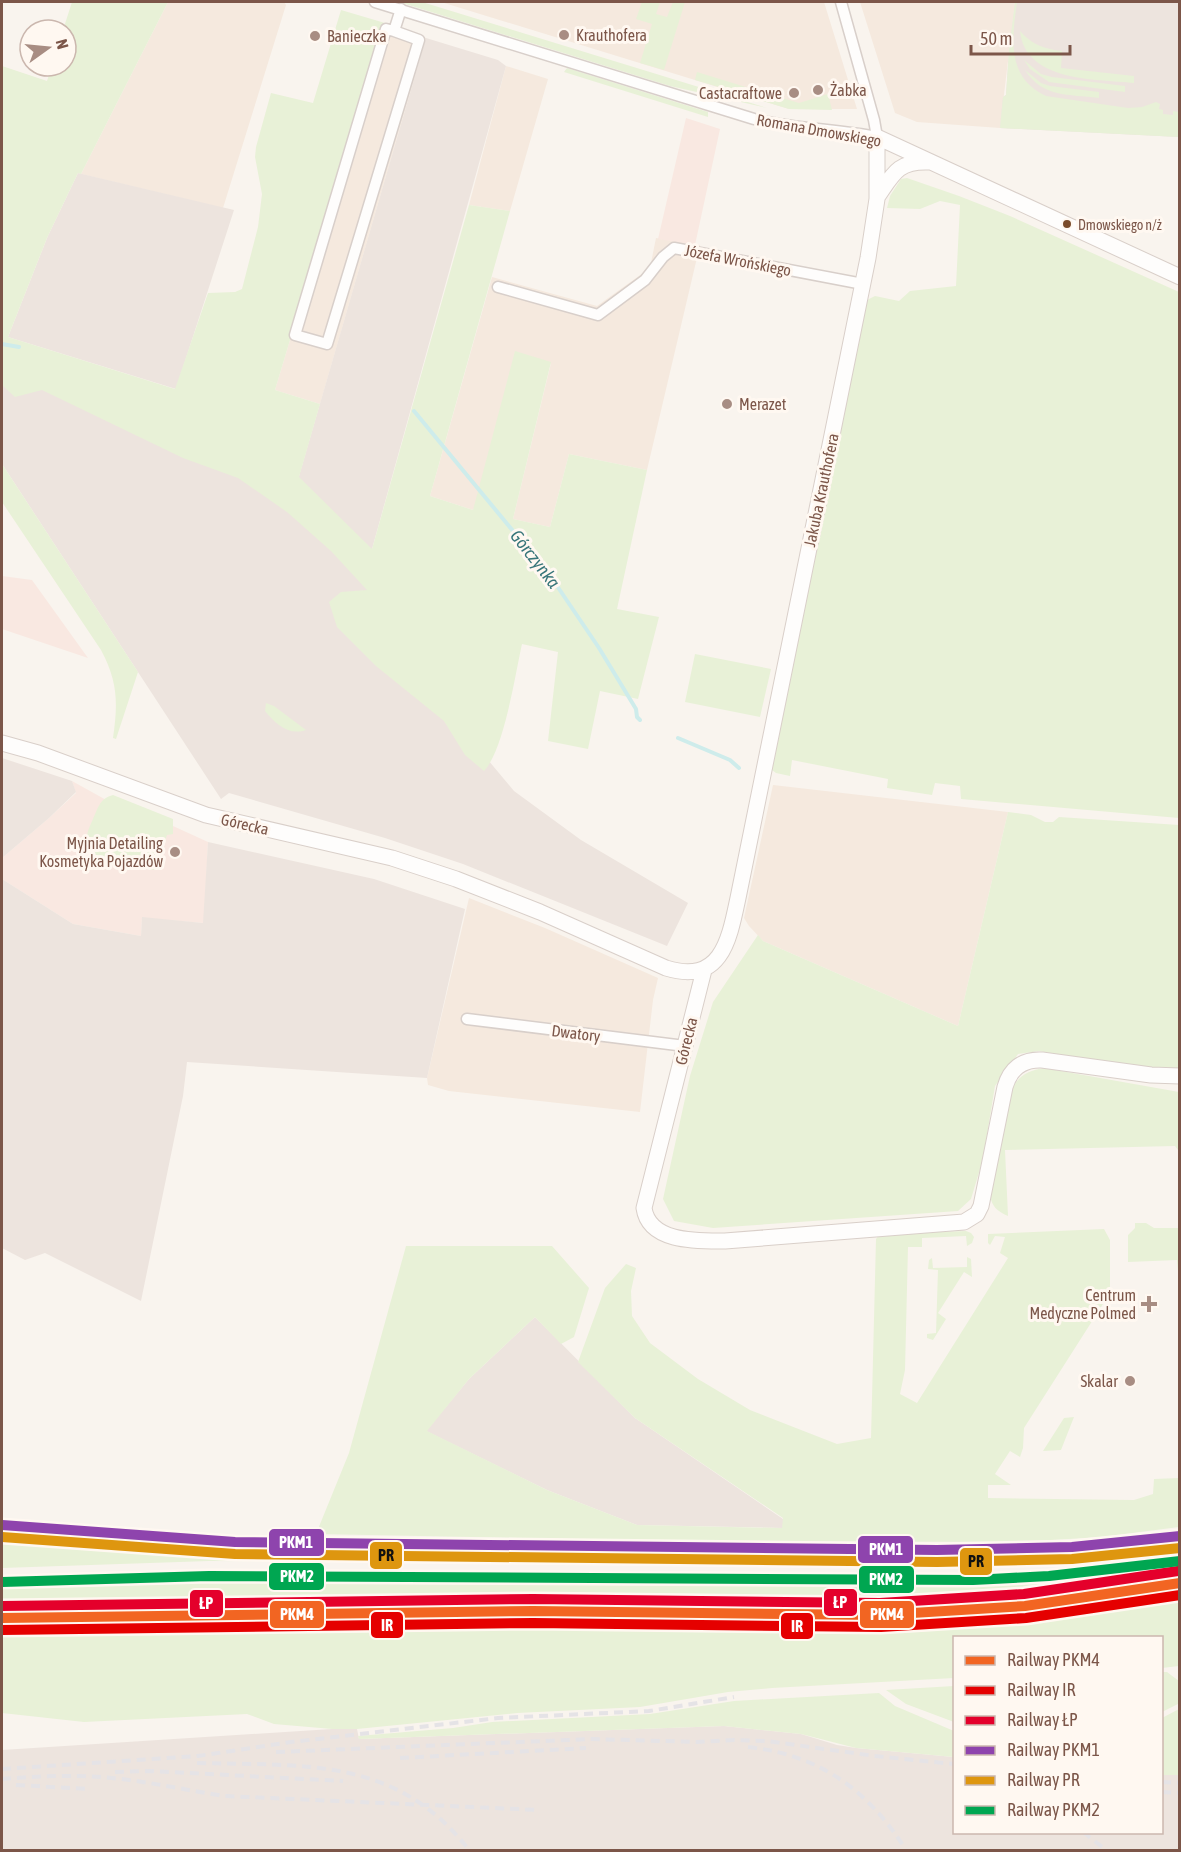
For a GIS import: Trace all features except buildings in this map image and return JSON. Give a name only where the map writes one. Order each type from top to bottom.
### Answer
[{"type":"street","name":"Romana Dmowskiego","points":[[375,2],[745,116],[780,124],[877,137],[1179,277]]},
{"type":"street","name":"Jakuba Krauthofera","points":[[704,970],[717,959],[734,917],[874,228],[877,137],[841,2]]},
{"type":"street","points":[[394,31],[401,9]]},
{"type":"street","points":[[386,29],[394,31],[419,40],[327,344],[295,335],[386,29]]},
{"type":"street","points":[[876,199],[899,167],[919,162],[934,163]]},
{"type":"street","name":"Józefa Wrońskiego","points":[[498,287],[598,315],[645,280],[663,257],[674,248],[863,284]]},
{"type":"street","name":"Górecka","points":[[2,743],[38,753],[206,815],[392,858],[508,899],[666,969],[682,973],[704,970],[644,1208],[647,1221],[659,1231],[674,1237],[701,1241],[749,1239],[964,1222],[976,1214],[981,1206],[1005,1087],[1016,1067],[1030,1060],[1042,1060],[1151,1075],[1179,1076]]},
{"type":"street","name":"Dwatory","points":[[467,1019],[685,1046]]},
{"type":"street","name":"Górecka","points":[[1151,1075],[1179,1085]]},
{"type":"shaded area","points":[[168,2],[284,2],[286,5],[223,208],[81,174]]},
{"type":"shaded area","points":[[441,2],[824,2],[857,109],[789,109]]},
{"type":"shaded area","points":[[860,2],[1015,2],[1000,128],[917,122],[895,113]]},
{"type":"shaded area","points":[[1015,2],[1179,2],[1179,137],[1000,128],[1003,97],[1006,95]]},
{"type":"shaded area","points":[[385,23],[426,38],[320,404],[275,390]]},
{"type":"shaded area","points":[[426,38],[498,60],[506,66],[372,549],[473,742],[514,791],[581,840],[688,903],[667,946],[463,864],[385,838],[229,793],[221,799],[2,464],[2,366],[299,476]]},
{"type":"shaded area","points":[[506,66],[548,79],[510,211],[469,205]]},
{"type":"shaded area","points":[[686,118],[720,129],[695,245],[658,239]]},
{"type":"shaded area","points":[[78,173],[234,210],[176,389],[8,337],[47,238]]},
{"type":"shaded area","points":[[656,238],[700,245],[647,470],[569,454],[550,527],[513,519],[551,363],[473,510],[430,496],[492,277],[597,306],[650,268]]},
{"type":"shaded area","points":[[2,576],[32,580],[88,658],[2,629]]},
{"type":"shaded area","points":[[2,758],[72,781],[76,792],[2,858]]},
{"type":"shaded area","points":[[72,781],[108,801],[208,842],[204,923],[142,918],[141,936],[73,924],[2,879],[2,858],[76,793]]},
{"type":"shaded area","points":[[773,785],[1008,812],[958,1026],[763,941],[749,926],[744,918]]},
{"type":"shaded area","points":[[208,842],[374,879],[465,909],[427,1078],[187,1062],[183,1096],[141,1301],[45,1253],[25,1260],[2,1248],[2,879],[73,924],[141,936],[142,917],[203,923]]},
{"type":"shaded area","points":[[469,898],[545,928],[658,978],[653,1000],[640,1112],[449,1091],[428,1085],[427,1078]]},
{"type":"shaded area","points":[[535,1317],[635,1418],[783,1519],[783,1528],[637,1525],[547,1490],[426,1431],[469,1379]]},
{"type":"shaded area","points":[[724,1726],[801,1734],[856,1748],[953,1757],[953,1834],[1163,1834],[1163,1768],[1179,1769],[1179,1850],[2,1850],[2,1750],[332,1729],[357,1729],[359,1739]]},
{"type":"green space","points":[[72,2],[168,2],[81,174],[78,173],[47,238],[8,337],[175,389],[208,293],[235,292],[242,289],[258,227],[262,194],[255,157],[256,147],[271,93],[313,103],[341,10],[385,23],[275,390],[320,404],[299,477],[372,549],[469,205],[510,211],[430,496],[473,510],[515,351],[551,362],[513,519],[550,527],[569,454],[647,470],[617,609],[659,617],[638,699],[600,691],[588,749],[548,741],[558,652],[522,644],[503,730],[491,761],[484,771],[465,755],[444,721],[376,666],[337,627],[329,602],[341,592],[367,590],[331,551],[287,512],[238,478],[183,458],[42,390],[15,397],[2,385],[2,66],[18,71],[18,78],[38,78],[47,81],[48,78],[78,78],[78,18],[67,18]]},
{"type":"green space","points":[[399,2],[422,2],[767,108],[670,86]]},
{"type":"green space","points":[[642,2],[660,2],[656,14],[667,17],[673,2],[685,2],[664,70],[640,63],[652,24],[636,19]]},
{"type":"green space","points":[[1015,2],[1017,2],[1013,43],[1015,56],[1018,68],[1033,88],[1046,96],[1128,108],[1142,107],[1156,102],[1160,104],[1159,109],[1163,110],[1163,114],[1173,115],[1173,111],[1179,112],[1179,137],[1000,128],[1003,97],[1006,95]]},
{"type":"green space","points":[[1020,31],[1039,46],[1062,51],[1061,68],[1134,76],[1134,83],[1083,78],[1048,69],[1035,60],[1025,48]]},
{"type":"green space","points":[[1024,60],[1041,74],[1125,86],[1125,92],[1049,82],[1030,69]]},
{"type":"green space","points":[[567,68],[708,112],[708,117],[564,72]]},
{"type":"green space","points":[[1025,70],[1041,83],[1099,92],[1099,98],[1067,95],[1048,90],[1040,86]]},
{"type":"green space","points":[[697,72],[749,88],[746,95],[695,80]]},
{"type":"green space","points":[[752,89],[799,103],[828,94],[832,110],[789,109],[750,97]]},
{"type":"green space","points":[[907,178],[1010,216],[1179,292],[1179,818],[961,799],[960,786],[935,783],[932,795],[887,788],[888,779],[792,760],[790,776],[772,770],[867,300],[875,296],[899,301],[910,291],[956,286],[960,205],[940,201],[920,209],[887,208],[890,196],[901,179]]},
{"type":"green space","points":[[2,464],[138,672],[116,739],[113,738],[116,714],[114,683],[107,662],[2,502]]},
{"type":"green space","points":[[695,654],[771,669],[760,717],[685,702]]},
{"type":"green space","points":[[266,703],[274,706],[306,730],[294,731],[283,728],[265,711]]},
{"type":"green space","points":[[113,795],[173,819],[173,834],[167,835],[155,870],[112,864],[93,855],[88,847],[88,832],[98,807],[105,798]]},
{"type":"green space","points":[[1008,812],[1031,815],[1045,822],[1053,822],[1059,817],[1179,825],[1179,1071],[1095,1061],[1039,1051],[1018,1054],[995,1086],[983,1159],[971,1199],[958,1211],[713,1228],[674,1221],[663,1199],[690,1076],[713,1002],[758,935],[763,941],[958,1026]]},
{"type":"green space","points":[[1044,1068],[1179,1092],[1179,1166],[1178,1150],[1175,1146],[1005,1150],[1008,1216],[998,1210],[992,1203],[990,1195],[1011,1090],[1024,1074]]},
{"type":"green space","points":[[1135,1223],[1146,1223],[1154,1228],[1179,1228],[1179,1271],[1177,1260],[1128,1262],[1128,1235],[1135,1228]]},
{"type":"green space","points":[[1104,1229],[1110,1240],[1110,1293],[1024,1428],[1020,1457],[1010,1451],[995,1474],[1011,1485],[988,1485],[988,1498],[1134,1500],[1153,1494],[1154,1479],[1179,1478],[1179,1527],[1101,1537],[1020,1542],[683,1541],[316,1534],[349,1453],[406,1246],[552,1246],[589,1288],[574,1337],[561,1344],[535,1317],[469,1379],[427,1431],[547,1490],[637,1525],[782,1528],[783,1518],[635,1418],[578,1362],[605,1288],[626,1264],[636,1268],[631,1291],[632,1316],[650,1343],[698,1379],[750,1410],[837,1444],[871,1438],[876,1239],[880,1234],[966,1231],[974,1237],[972,1243],[967,1246],[966,1236],[922,1238],[922,1247],[908,1247],[905,1370],[900,1394],[917,1403],[1008,1258],[1000,1253],[1005,1237],[995,1236],[990,1245],[988,1234]]},
{"type":"green space","points":[[967,1257],[971,1259],[972,1277],[964,1272],[938,1313],[946,1319],[933,1340],[927,1338],[927,1334],[936,1333],[938,1270],[928,1269],[929,1260],[932,1258],[933,1268],[967,1267]]},
{"type":"green space","points":[[1074,1417],[1061,1450],[1043,1451],[1064,1418]]},
{"type":"green space","points":[[2,1543],[118,1552],[229,1557],[724,1564],[209,1561],[2,1568]]},
{"type":"green space","points":[[1169,1567],[1170,1572],[1098,1584],[952,1599],[480,1596],[2,1604],[2,1589],[208,1583],[954,1587],[1059,1581]]},
{"type":"green space","points":[[1179,1589],[1179,1666],[1163,1668],[1163,1636],[953,1636],[953,1678],[728,1692],[640,1707],[517,1713],[357,1729],[274,1724],[247,1714],[84,1722],[2,1713],[2,1624],[355,1619],[805,1622],[959,1618],[1114,1601]]},
{"type":"green space","points":[[1163,1672],[1167,1672],[1179,1681],[1180,1703],[1163,1712]]},
{"type":"green space","points":[[953,1686],[953,1722],[906,1704],[886,1690]]},
{"type":"green space","points":[[879,1693],[895,1706],[953,1731],[953,1757],[856,1748],[801,1734],[724,1726],[359,1739],[358,1736],[453,1728],[492,1722],[650,1714],[734,1701]]},
{"type":"green space","points":[[1179,1709],[1179,1775],[1163,1775],[1163,1717]]},
{"type":"waterway","name":"Górczynka","points":[[2,344],[19,347]]},
{"type":"waterway","name":"Górczynka","points":[[414,411],[551,577],[599,648],[636,709],[640,720]]},
{"type":"waterway","name":"Górczynka","points":[[678,738],[730,760],[739,768]]},
{"type":"railway","points":[[2,1769],[198,1756],[291,1742],[498,1718],[649,1711],[734,1697]]},
{"type":"railway","points":[[276,1752],[592,1739],[697,1742],[734,1740],[767,1741],[953,1764]]},
{"type":"railway","points":[[748,1747],[798,1758],[840,1779],[875,1810],[906,1850]]},
{"type":"railway","points":[[400,1758],[586,1748]]},
{"type":"railway","points":[[197,1763],[311,1767],[346,1772],[379,1782],[411,1797],[441,1819],[469,1850]]},
{"type":"railway","points":[[115,1772],[150,1771],[343,1781]]},
{"type":"railway","points":[[2,1779],[91,1776],[225,1796],[539,1810]]},
{"type":"railway","points":[[1163,1782],[1180,1783]]},
{"type":"railway","points":[[16,1785],[89,1789]]},
{"type":"railway","points":[[1163,1792],[1180,1793]]},
{"type":"railway","points":[[1086,1834],[1106,1850]]},
{"type":"rail line","name":"PKM1","points":[[2,1525],[235,1542],[937,1550],[1072,1547],[1180,1536]]},
{"type":"rail line","name":"PR","points":[[2,1537],[235,1554],[937,1562],[1072,1559],[1180,1548]]},
{"type":"rail line","name":"PKM2","points":[[2,1582],[209,1576],[973,1580],[1049,1576],[1180,1561]]},
{"type":"rail line","name":"ŁP","points":[[2,1606],[533,1599],[880,1603],[1024,1594],[1178,1571]]},
{"type":"rail line","name":"PKM4","points":[[2,1618],[533,1611],[880,1615],[1025,1606],[1180,1583]]},
{"type":"rail line","name":"IR","points":[[2,1630],[533,1623],[881,1627],[1026,1618],[1180,1595]]},
{"type":"place","name":"Krauthofera","points":[[564,35]]},
{"type":"place","name":"Banieczka","points":[[315,36]]},
{"type":"place","name":"Żabka","points":[[818,90]]},
{"type":"place","name":"Castacraftowe","points":[[794,93]]},
{"type":"place","name":"Dmowskiego n/ż","points":[[1067,224]]},
{"type":"place","name":"Merazet","points":[[727,404]]},
{"type":"place","name":"Myjnia Detailing Kosmetyka Pojazdów","points":[[175,852]]},
{"type":"place","name":"Centrum Medyczne Polmed","points":[[1149,1304]]},
{"type":"place","name":"Skalar","points":[[1130,1381]]}]
